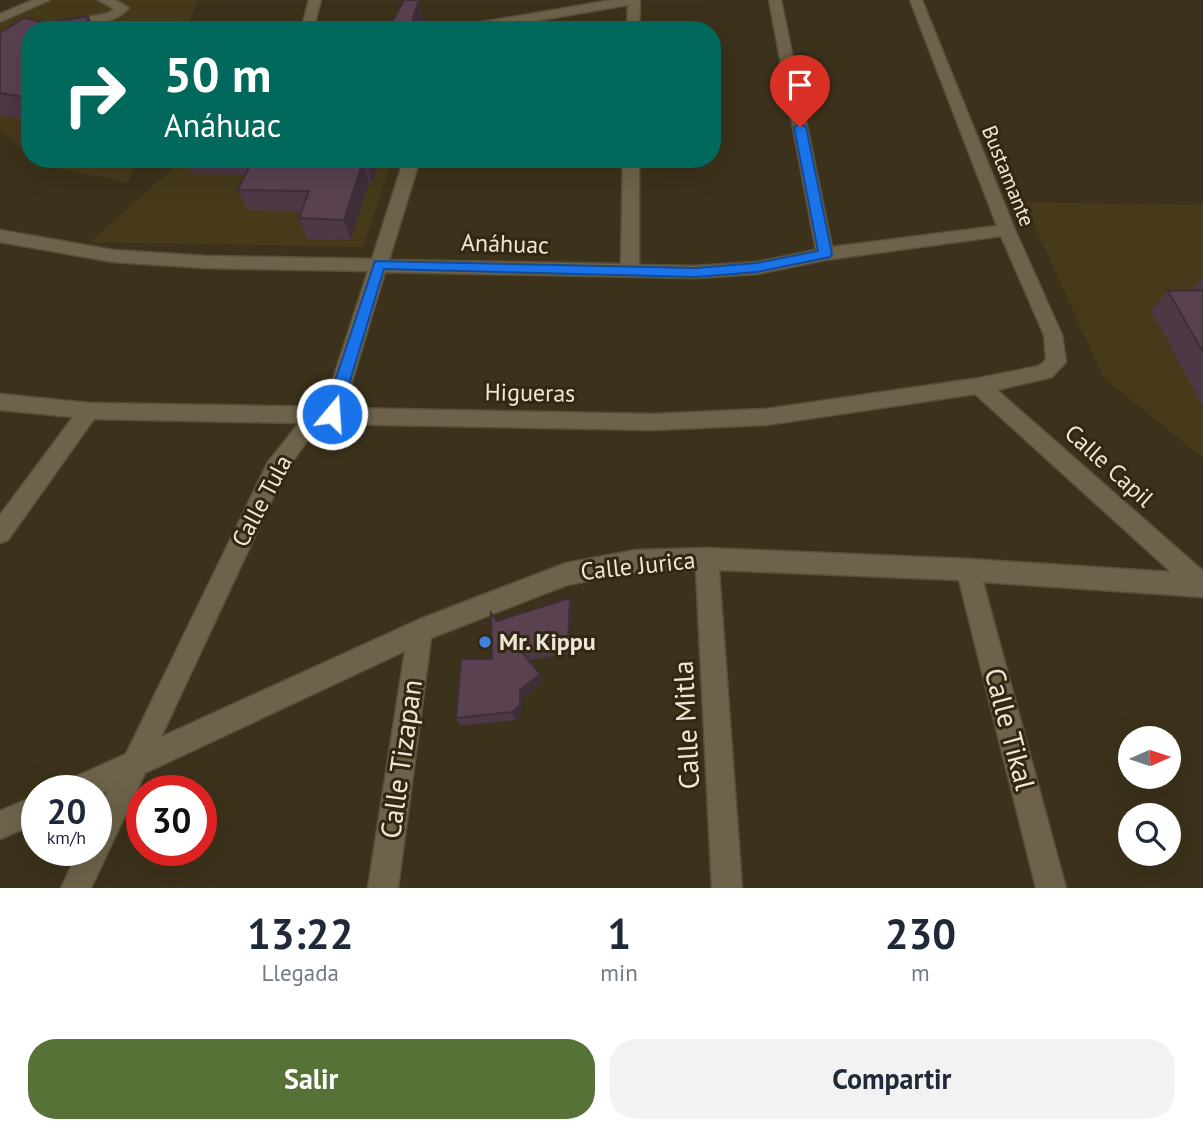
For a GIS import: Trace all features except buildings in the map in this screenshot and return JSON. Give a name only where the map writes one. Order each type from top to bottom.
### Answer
[{"type":"street","points":[[0,9],[7,0]]},
{"type":"street","points":[[0,9],[31,0]]},
{"type":"street","points":[[0,18],[44,0]]},
{"type":"street","points":[[88,21],[118,13],[123,8],[104,0]]},
{"type":"street","points":[[309,21],[315,0]]},
{"type":"street","points":[[512,21],[634,0],[633,21]]},
{"type":"street","points":[[775,0],[825,254]]},
{"type":"street","name":"Bustamante","points":[[916,0],[1007,230],[1053,335],[1057,356],[1054,367]]},
{"type":"street","points":[[332,414],[409,168]]},
{"type":"street","points":[[630,272],[631,168]]},
{"type":"street","name":"Anáhuac","points":[[0,236],[113,256],[206,262],[696,272],[757,268],[825,254],[1007,230]]},
{"type":"street","name":"Higueras","points":[[0,402],[89,411],[653,422],[727,420],[766,417],[979,386],[1031,376],[1054,367]]},
{"type":"street","name":"Calle Capil","points":[[979,386],[1203,585]]},
{"type":"street","points":[[0,533],[89,411]]},
{"type":"street","name":"Calle Tula","points":[[112,814],[276,467],[302,432],[332,414]]},
{"type":"street","name":"Calle Jurica","points":[[112,775],[420,631],[566,574],[636,561],[707,559],[968,570],[1203,585]]},
{"type":"street","name":"Calle Mitla","points":[[707,559],[727,888]]},
{"type":"street","name":"Calle Tikal","points":[[968,570],[1051,888]]},
{"type":"street","name":"Calle Tizapan","points":[[383,888],[420,631]]},
{"type":"street","points":[[0,825],[21,816]]},
{"type":"street","name":"Calle Tula","points":[[76,888],[86,866]]},
{"type":"shaded area","points":[[51,0],[198,0],[190,21],[21,21],[21,148],[0,128],[0,18]]},
{"type":"shaded area","points":[[56,168],[134,168],[128,183]]},
{"type":"shaded area","points":[[173,168],[390,168],[363,247],[90,242]]},
{"type":"shaded area","points":[[1024,202],[1203,205],[1203,458],[1104,378]]},
{"type":"place","name":"Mr. Kippu","points":[[485,642]]},
{"type":"route","points":[[332,414],[379,265],[696,272],[757,268],[825,254],[800,127]]}]
